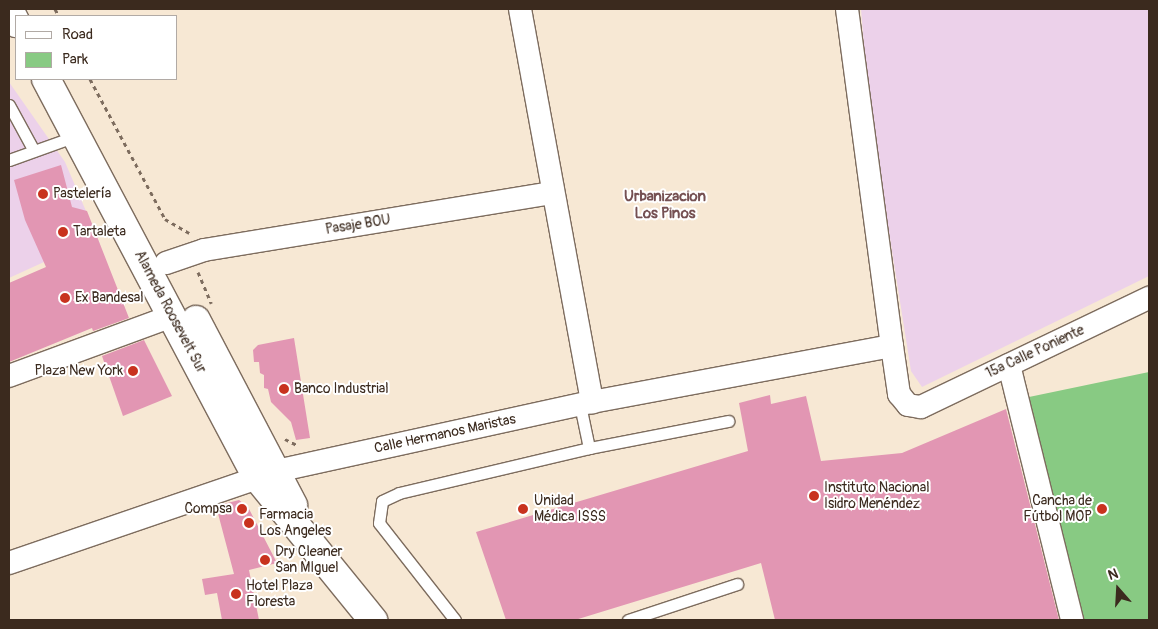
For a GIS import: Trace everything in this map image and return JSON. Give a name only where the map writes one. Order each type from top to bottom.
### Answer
[{"type":"highway","points":[[9,9],[15,21]]},
{"type":"highway","name":"Alameda Roosevelt Sur","points":[[47,80],[172,316],[267,474],[307,536],[373,620]]},
{"type":"highway","name":"Alameda Roosevelt Sur","points":[[68,80],[166,263],[267,474]]},
{"type":"street","points":[[520,9],[586,403]]},
{"type":"street","points":[[847,9],[892,346]]},
{"type":"street","name":"Pasaje BOU","points":[[166,263],[204,250],[552,193]]},
{"type":"street","name":"15a Calle Poniente","points":[[892,346],[899,394],[908,405],[921,406],[1149,298]]},
{"type":"street","points":[[9,376],[172,316]]},
{"type":"street","name":"Calle Hermanos Maristas","points":[[9,563],[267,474],[586,403],[892,346]]},
{"type":"street","points":[[1009,365],[1072,620]]},
{"type":"lane","points":[[9,104],[34,151]]},
{"type":"lane","points":[[9,160],[65,140],[79,140]]},
{"type":"lane","points":[[586,403],[589,448]]},
{"type":"lane","points":[[455,620],[379,523],[382,501],[399,493],[589,448],[728,421]]},
{"type":"lane","points":[[628,620],[737,584]]},
{"type":"path","points":[[91,80],[165,219],[181,226]]},
{"type":"shaded area","points":[[861,9],[1149,9],[1149,276],[922,387],[911,371],[869,105]]},
{"type":"shaded area","points":[[9,82],[65,162],[100,244],[44,262],[9,278]]},
{"type":"green space","name":"Cancha de Fútbol MOP","points":[[1149,372],[1149,620],[1081,620],[1029,397]]},
{"type":"building","name":"Ex Bandesal","points":[[61,165],[72,207],[87,211],[129,318],[93,331],[92,328],[9,362],[9,283],[46,267],[25,220],[14,180]]},
{"type":"building","name":"Banco Industrial","points":[[294,338],[310,438],[296,440],[291,422],[271,402],[268,389],[264,388],[264,375],[260,373],[259,362],[254,362],[253,350],[258,345]]},
{"type":"building","name":"Plaza New York","points":[[144,340],[172,396],[123,416],[102,356]]},
{"type":"building","name":"Instituto Nacional Isidro Menéndez","points":[[770,395],[771,404],[806,396],[821,461],[902,453],[1006,409],[1059,620],[775,620],[761,563],[575,620],[506,620],[476,532],[748,451],[739,403]]},
{"type":"building","points":[[239,500],[248,507],[277,563],[249,570],[259,620],[222,620],[217,593],[205,595],[202,579],[234,574],[216,506]]},
{"type":"place","name":"Pastelería","points":[[43,194]]},
{"type":"place","name":"Tartaleta","points":[[63,232]]},
{"type":"place","name":"Ex Bandesal","points":[[65,298]]},
{"type":"place","name":"Plaza New York","points":[[133,371]]},
{"type":"place","name":"Banco Industrial","points":[[284,389]]},
{"type":"place","name":"Instituto Nacional Isidro Menéndez","points":[[814,496]]},
{"type":"place","name":"Compsa","points":[[242,509]]},
{"type":"place","name":"Unidad Médica ISSS","points":[[523,509]]},
{"type":"place","name":"Cancha de Fútbol MOP","points":[[1102,509]]},
{"type":"place","name":"Farmacia Los Angeles","points":[[249,523]]},
{"type":"place","name":"Dry Cleaner San MIguel","points":[[265,560]]},
{"type":"place","name":"Hotel Plaza Floresta","points":[[236,594]]},
{"type":"district","name":"Urbanizacion Los Pinos","points":[[665,204]]}]
